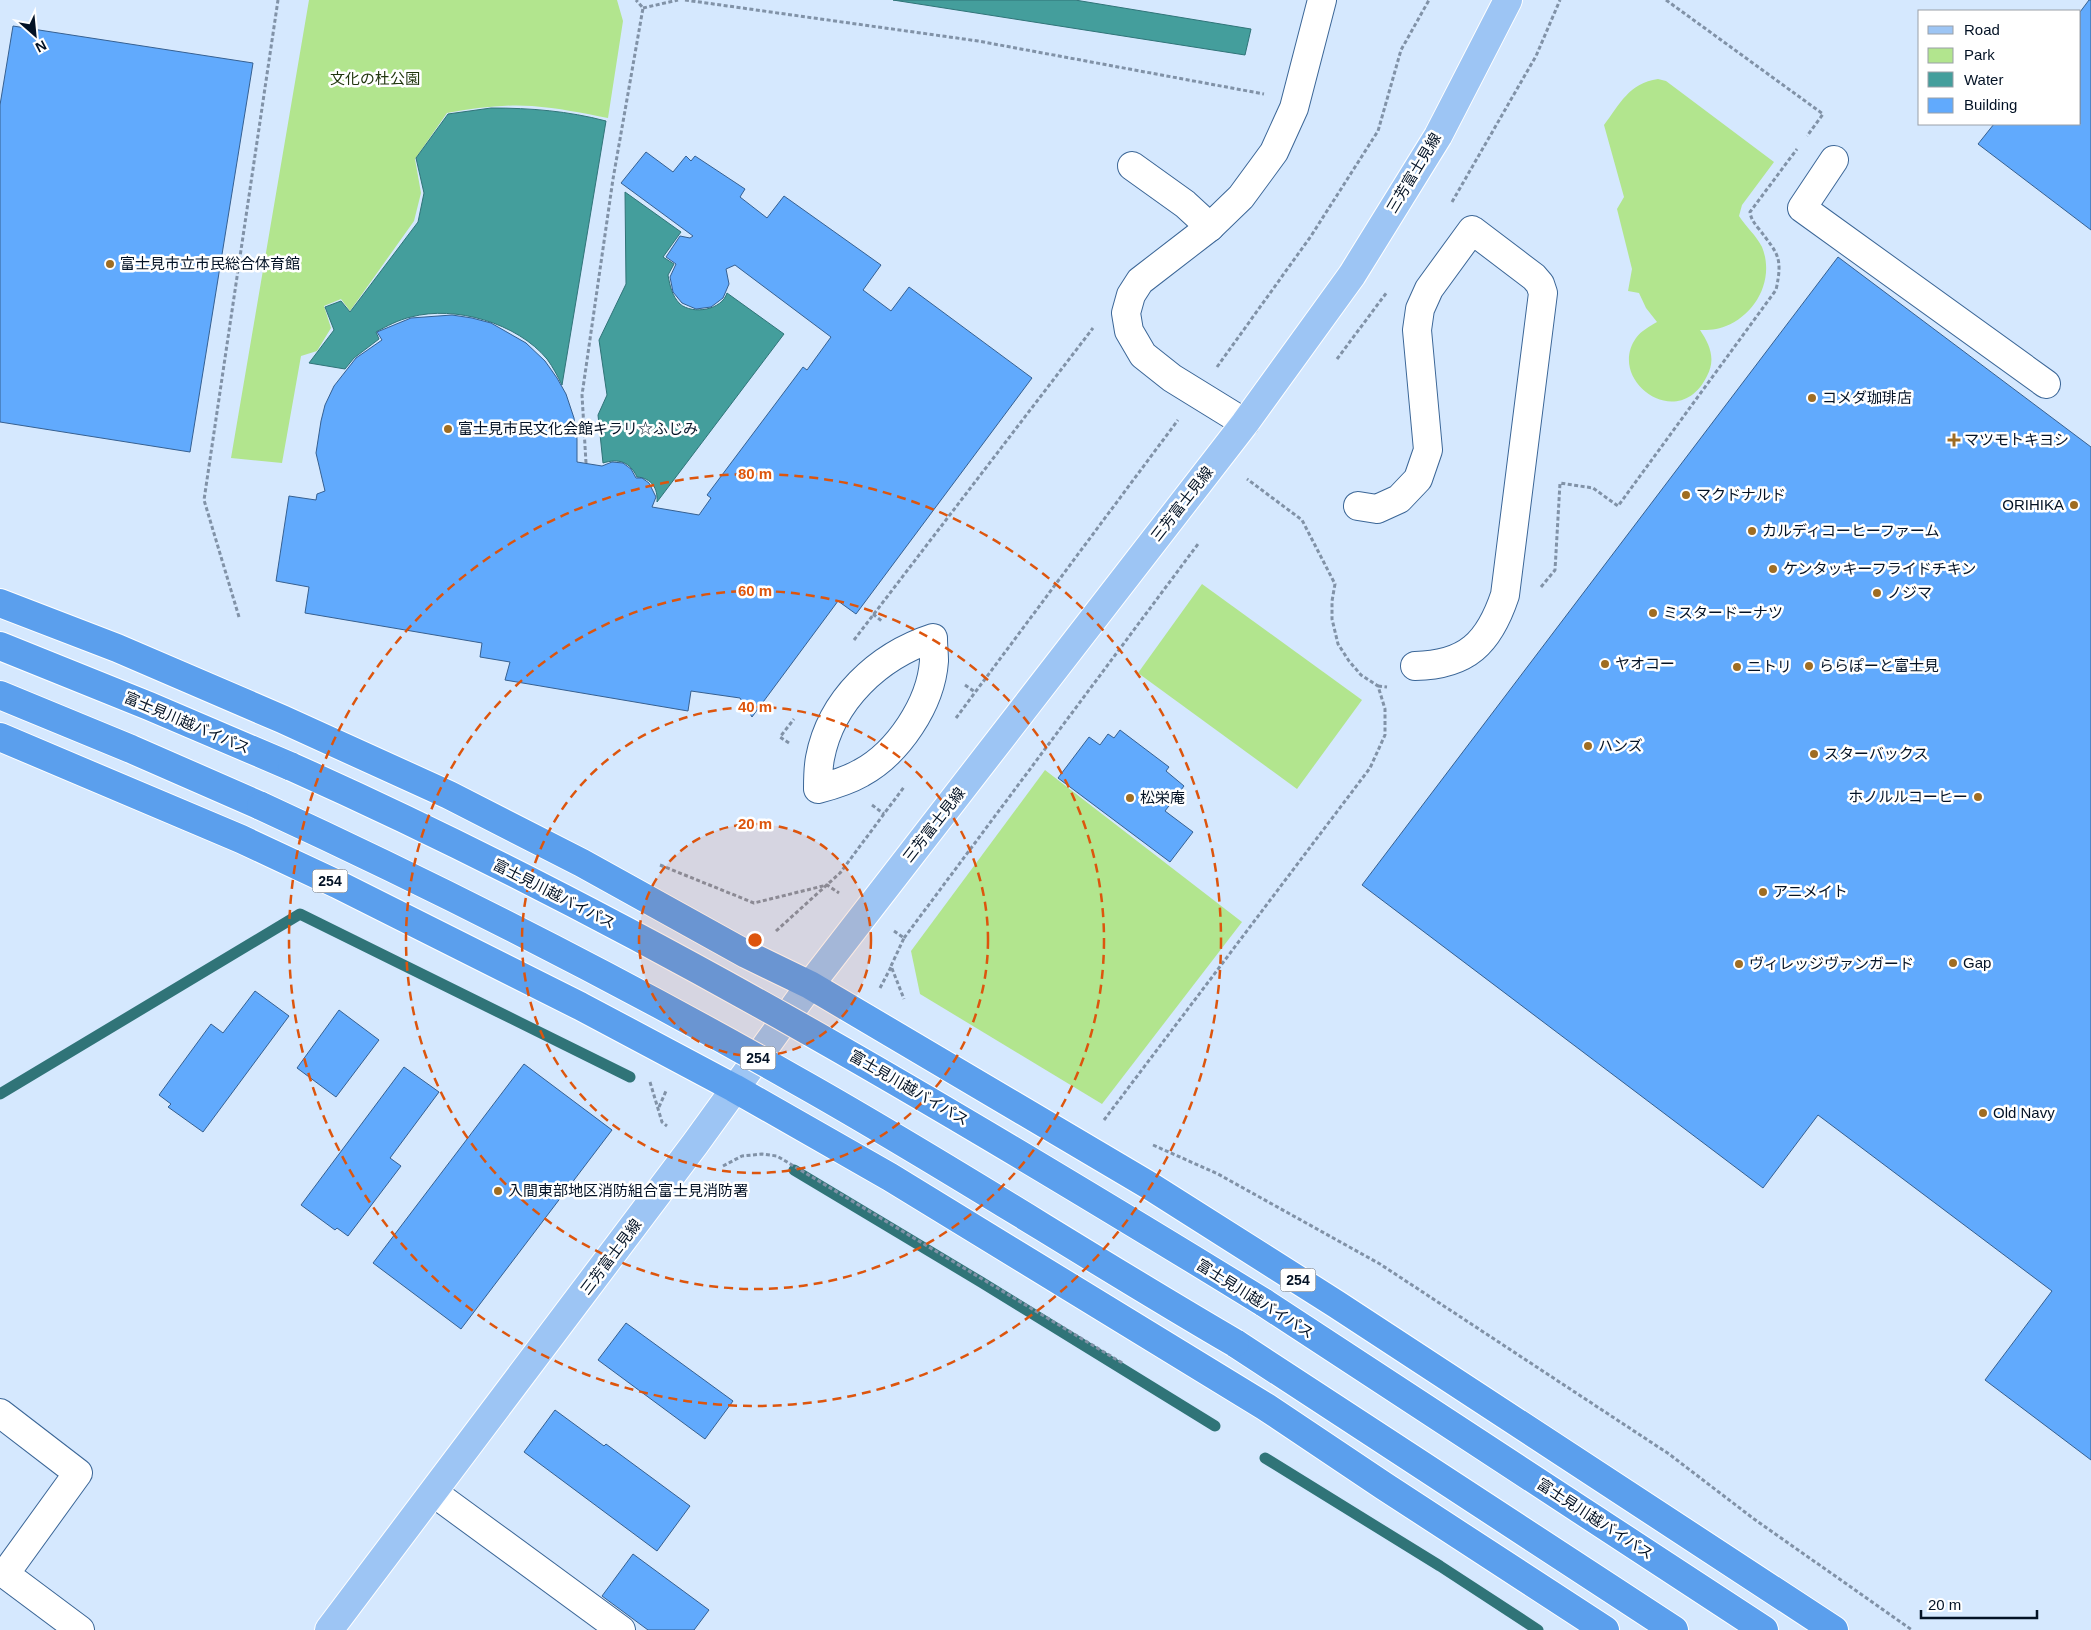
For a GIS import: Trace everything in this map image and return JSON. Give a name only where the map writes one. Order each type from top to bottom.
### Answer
[{"type":"highway","name":"254","points":[[0,603],[117,648],[282,719],[449,795],[582,863],[746,954],[810,985],[1150,1186],[1336,1304],[1834,1630]]},
{"type":"highway","name":"富士見川越バイパス","points":[[0,646],[149,706],[372,803],[526,879],[755,1000],[992,1137],[1263,1302],[1764,1630]]},
{"type":"highway","name":"254","points":[[0,695],[132,749],[262,806],[500,921],[715,1034],[943,1166],[1235,1344],[1674,1630]]},
{"type":"highway","name":"254","points":[[0,738],[240,839],[337,884],[572,1002],[734,1088],[890,1177],[1266,1407],[1605,1630]]},
{"type":"main road","name":"三芳富士見線","points":[[329,1630],[695,1144],[810,985],[1244,423],[1352,275],[1438,136],[1508,0]]},
{"type":"street","points":[[1244,423],[1172,378],[1143,355],[1129,331],[1126,313],[1130,295],[1140,281],[1210,227],[1242,197],[1274,152],[1294,108],[1322,0]]},
{"type":"street","points":[[1834,160],[1802,208],[2046,384]]},
{"type":"street","points":[[1132,166],[1185,204],[1210,227]]},
{"type":"street","points":[[1358,506],[1378,509],[1399,499],[1418,479],[1428,450],[1417,330],[1420,309],[1428,289],[1472,230],[1534,277],[1540,284],[1543,293],[1505,595],[1499,614],[1489,632],[1475,649],[1456,660],[1435,666],[1414,666]]},
{"type":"street","points":[[933,638],[934,661],[927,688],[918,712],[904,735],[885,756],[862,773],[842,782],[818,789],[819,765],[824,741],[834,717],[849,694],[870,673],[888,660],[913,645],[933,638]]},
{"type":"street","points":[[0,1414],[78,1473],[5,1574],[80,1630]]},
{"type":"street","points":[[434,1493],[621,1630]]},
{"type":"path","points":[[239,617],[204,500],[278,0]]},
{"type":"path","points":[[636,0],[643,8]]},
{"type":"path","points":[[643,8],[678,0]]},
{"type":"path","points":[[684,0],[988,43],[1264,94],[1260,102]]},
{"type":"path","points":[[952,723],[1197,394],[1311,236],[1378,131],[1401,50],[1428,0]]},
{"type":"path","points":[[1666,0],[1823,114],[1805,139]]},
{"type":"path","points":[[586,463],[582,395],[613,179],[643,8]]},
{"type":"path","points":[[1560,483],[1593,488],[1618,506],[1776,290],[1781,268],[1778,254],[1751,219],[1750,212],[1799,146]]},
{"type":"path","points":[[850,645],[1098,322]]},
{"type":"path","points":[[1102,1123],[1370,768],[1385,735],[1385,709],[1378,686],[1361,675],[1338,644],[1332,619],[1332,601],[1335,584],[1302,520],[1247,479]]},
{"type":"path","points":[[780,737],[798,714]]},
{"type":"path","points":[[785,922],[840,873],[907,784]]},
{"type":"path","points":[[878,992],[891,966]]},
{"type":"path","points":[[649,1078],[662,1122],[724,1166],[742,1156],[762,1154],[778,1156],[1129,1366]]},
{"type":"path","points":[[659,1107],[665,1092]]},
{"type":"green space","name":"文化の杜公園","points":[[309,0],[617,0],[623,21],[608,118],[561,109],[521,106],[489,107],[447,113],[415,159],[421,193],[414,221],[350,311],[341,299],[324,306],[331,328],[317,351],[301,356],[282,463],[231,458]]},
{"type":"green space","points":[[1658,79],[1666,81],[1774,162],[1742,205],[1739,216],[1762,247],[1766,271],[1760,294],[1754,304],[1737,320],[1719,328],[1700,330],[1711,352],[1710,370],[1695,393],[1680,401],[1664,401],[1650,395],[1638,384],[1630,370],[1629,354],[1636,338],[1657,322],[1646,308],[1639,293],[1628,291],[1632,269],[1617,209],[1624,197],[1604,125],[1620,102],[1632,90],[1648,81]]},
{"type":"green space","points":[[1202,584],[1362,700],[1297,789],[1138,673]]},
{"type":"green space","points":[[1045,770],[1242,922],[1102,1104],[920,994],[911,951]]},
{"type":"water","points":[[893,0],[1075,0],[1251,29],[1245,55]]},
{"type":"water","points":[[491,108],[549,111],[606,121],[562,385],[547,359],[534,346],[519,336],[484,320],[447,313],[411,317],[397,321],[376,332],[379,339],[354,358],[345,369],[309,363],[334,330],[325,307],[341,301],[350,312],[418,222],[424,193],[416,158],[448,114]]},
{"type":"water","points":[[625,192],[681,232],[663,257],[674,264],[668,275],[673,294],[680,304],[692,309],[706,309],[719,303],[727,293],[784,334],[657,502],[653,485],[647,480],[637,477],[631,468],[623,462],[603,463],[598,415],[607,395],[599,340],[626,284]]},
{"type":"building","points":[[2091,0],[2091,230],[1978,144],[1993,125],[2081,125],[2081,11]]},
{"type":"building","name":"富士見市立市民総合体育館","points":[[13,26],[253,63],[190,452],[0,422],[0,105]]},
{"type":"building","name":"富士見市民文化会館キラリ☆ふじみ","points":[[646,152],[673,172],[686,156],[691,161],[695,156],[745,189],[740,197],[767,218],[784,196],[881,265],[863,290],[891,311],[909,287],[1032,378],[856,614],[838,601],[752,717],[740,698],[691,691],[688,711],[505,680],[510,662],[480,657],[482,643],[305,613],[309,587],[276,581],[289,496],[316,500],[317,494],[325,491],[316,453],[325,405],[334,386],[356,358],[382,340],[377,332],[411,318],[452,315],[472,318],[491,323],[526,343],[545,361],[566,394],[574,418],[577,439],[577,462],[602,466],[612,462],[623,463],[631,469],[636,478],[642,478],[649,483],[656,497],[652,507],[699,515],[711,498],[707,495],[803,367],[807,370],[831,337],[735,265],[726,269],[729,284],[723,298],[711,307],[696,309],[682,303],[673,292],[670,277],[676,264],[666,257],[680,236],[690,238],[693,236],[621,183]]},
{"type":"building","name":"ららぽーと富士見","points":[[1838,257],[2091,447],[2091,1460],[1985,1380],[2052,1291],[1818,1115],[1763,1188],[1362,885]]},
{"type":"building","name":"松栄庵","points":[[1120,730],[1169,767],[1166,771],[1184,786],[1165,811],[1193,832],[1170,862],[1058,778],[1089,737],[1100,745],[1108,734],[1114,738]]},
{"type":"building","points":[[255,991],[289,1016],[203,1132],[168,1107],[171,1104],[159,1095],[211,1024],[223,1033]]},
{"type":"building","points":[[339,1010],[379,1040],[336,1097],[297,1068]]},
{"type":"building","name":"入間東部地区消防組合富士見消防署","points":[[524,1064],[612,1130],[461,1329],[373,1263]]},
{"type":"building","points":[[404,1067],[439,1092],[390,1158],[401,1166],[348,1236],[337,1228],[335,1230],[301,1205]]},
{"type":"building","points":[[626,1323],[733,1401],[705,1439],[598,1360]]},
{"type":"building","points":[[555,1410],[604,1446],[606,1444],[690,1506],[657,1551],[524,1452]]},
{"type":"building","points":[[633,1554],[709,1610],[694,1630],[648,1630],[602,1596]]},
{"type":"waterway","points":[[0,1094],[300,914],[630,1077]]},
{"type":"waterway","points":[[794,1170],[1215,1426]]},
{"type":"waterway","points":[[1265,1458],[1440,1566],[1538,1630]]},
{"type":"place","name":"富士見市立市民総合体育館","points":[[110,264]]},
{"type":"place","name":"コメダ珈琲店","points":[[1812,398]]},
{"type":"place","name":"富士見市民文化会館キラリ☆ふじみ","points":[[448,429]]},
{"type":"place","name":"マツモトキヨシ","points":[[1954,440]]},
{"type":"place","name":"マクドナルド","points":[[1686,495]]},
{"type":"place","name":"ORIHIKA","points":[[2074,505]]},
{"type":"place","name":"カルディコーヒーファーム","points":[[1752,531]]},
{"type":"place","name":"ケンタッキーフライドチキン","points":[[1773,569]]},
{"type":"place","name":"ノジマ","points":[[1877,593]]},
{"type":"place","name":"ミスタードーナツ","points":[[1653,613]]},
{"type":"place","name":"ヤオコー","points":[[1605,664]]},
{"type":"place","name":"ららぽーと富士見","points":[[1809,666]]},
{"type":"place","name":"ニトリ","points":[[1737,667]]},
{"type":"place","name":"ハンズ","points":[[1588,746]]},
{"type":"place","name":"スターバックス","points":[[1814,754]]},
{"type":"place","name":"ホノルルコーヒー","points":[[1978,797]]},
{"type":"place","name":"松栄庵","points":[[1130,798]]},
{"type":"place","name":"アニメイト","points":[[1763,892]]},
{"type":"place","name":"Gap","points":[[1953,963]]},
{"type":"place","name":"ヴィレッジヴァンガード","points":[[1739,964]]},
{"type":"place","name":"Old Navy","points":[[1983,1113]]},
{"type":"place","name":"入間東部地区消防組合富士見消防署","points":[[498,1191]]}]
